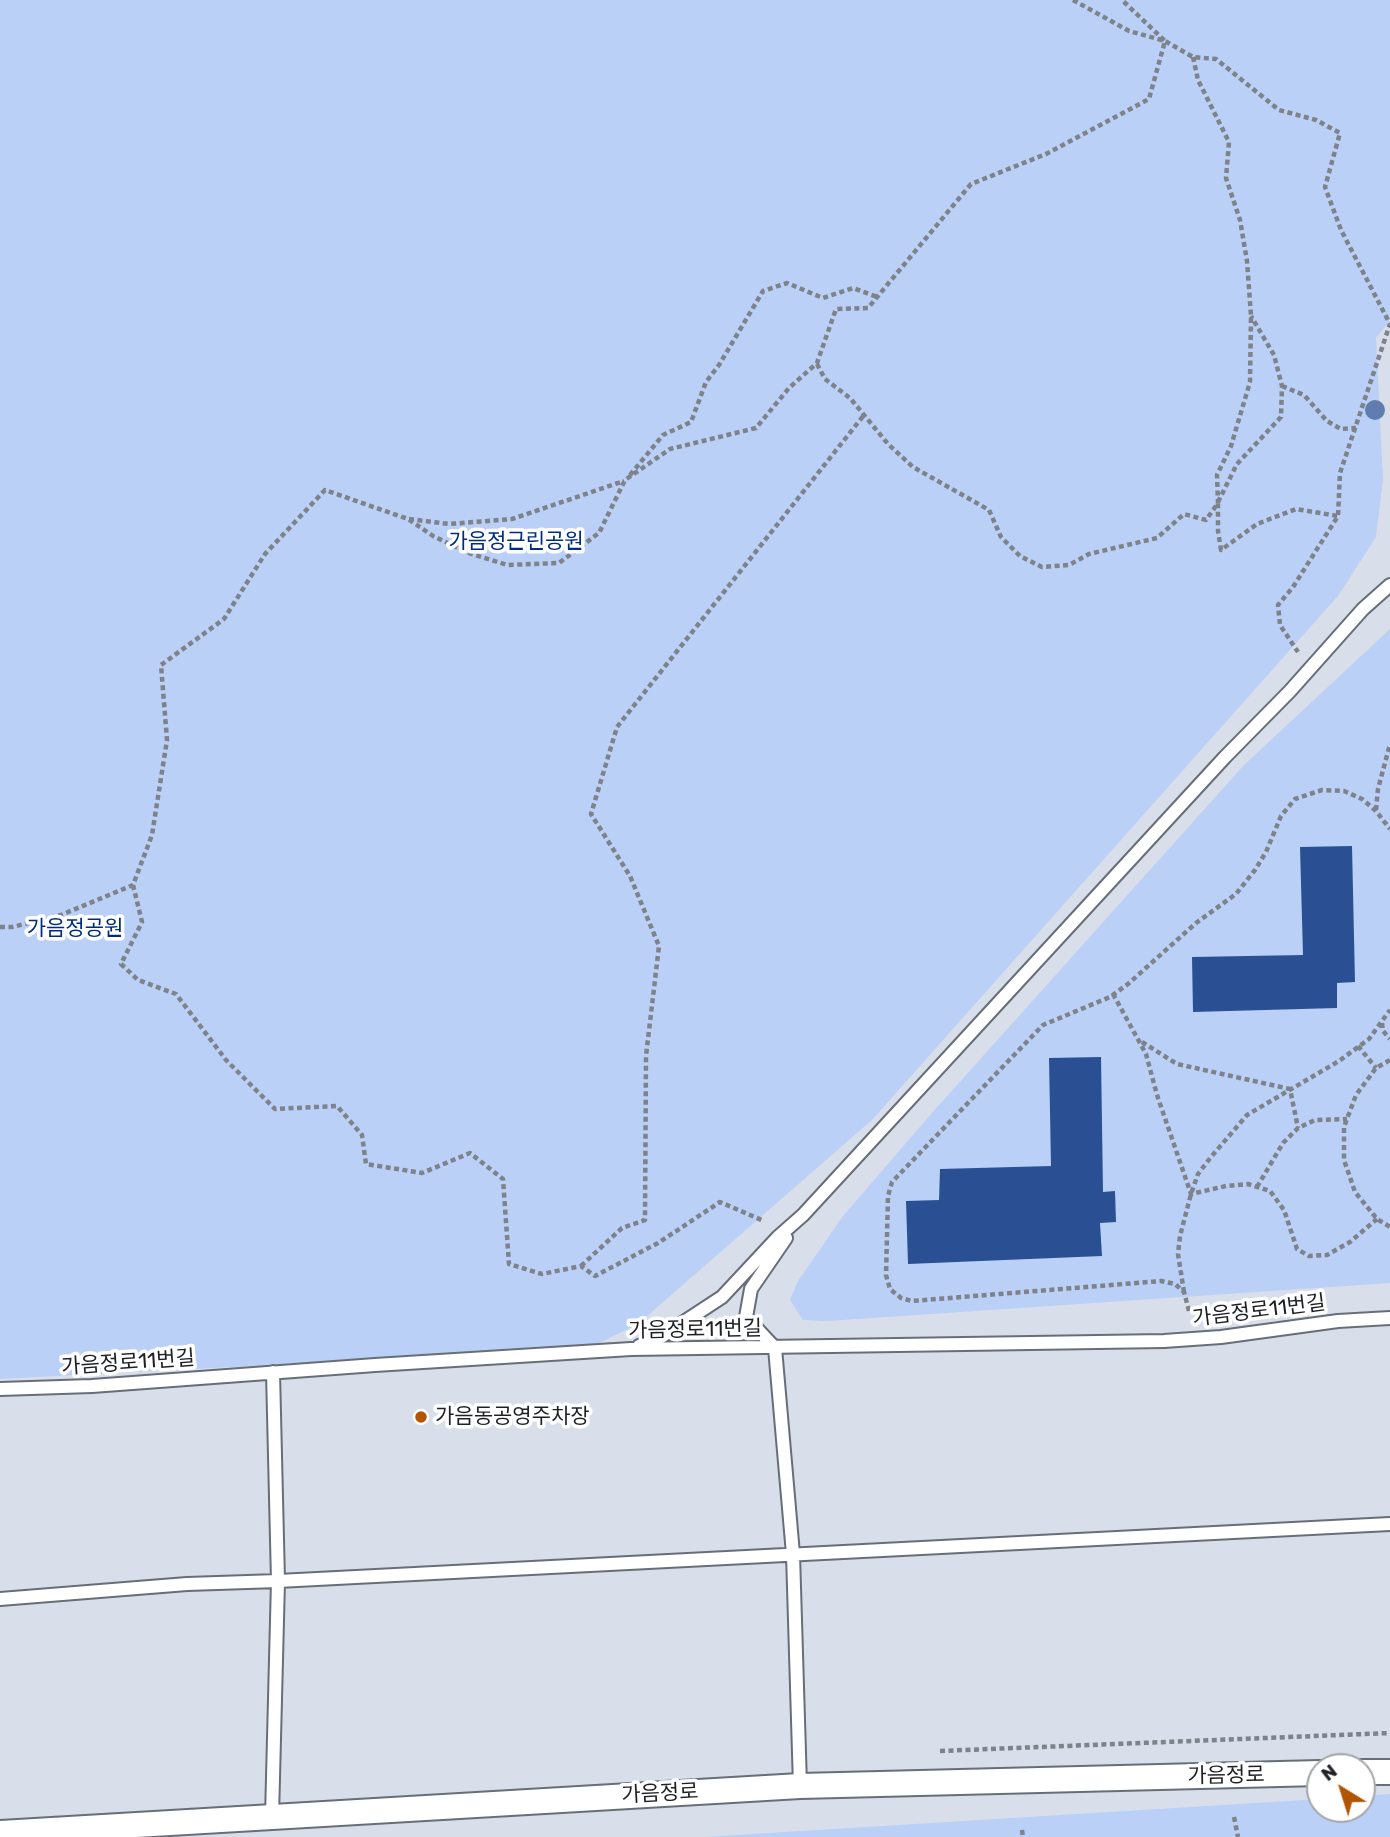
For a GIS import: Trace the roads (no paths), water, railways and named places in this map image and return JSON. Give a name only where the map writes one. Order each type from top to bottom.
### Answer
[{"type":"street","name":"가음정로","points":[[0,1833],[800,1786],[1306,1773]]},
{"type":"lane","points":[[631,1349],[661,1337],[722,1297],[803,1215],[1363,609],[1390,585]]},
{"type":"lane","points":[[800,1786],[793,1554],[775,1348],[746,1317],[751,1289],[803,1215]]},
{"type":"lane","name":"가음정로11번길","points":[[0,1389],[92,1386],[631,1349],[1164,1341],[1220,1337],[1338,1321],[1390,1318]]},
{"type":"lane","points":[[272,1818],[278,1581],[273,1372]]},
{"type":"lane","points":[[0,1599],[187,1584],[1390,1524]]},
{"type":"place","name":"가음동공영주차장","points":[[421,1417]]},
{"type":"park label","name":"가음정근린공원","points":[[516,542]]},
{"type":"park label","name":"가음정공원","points":[[75,929]]}]
